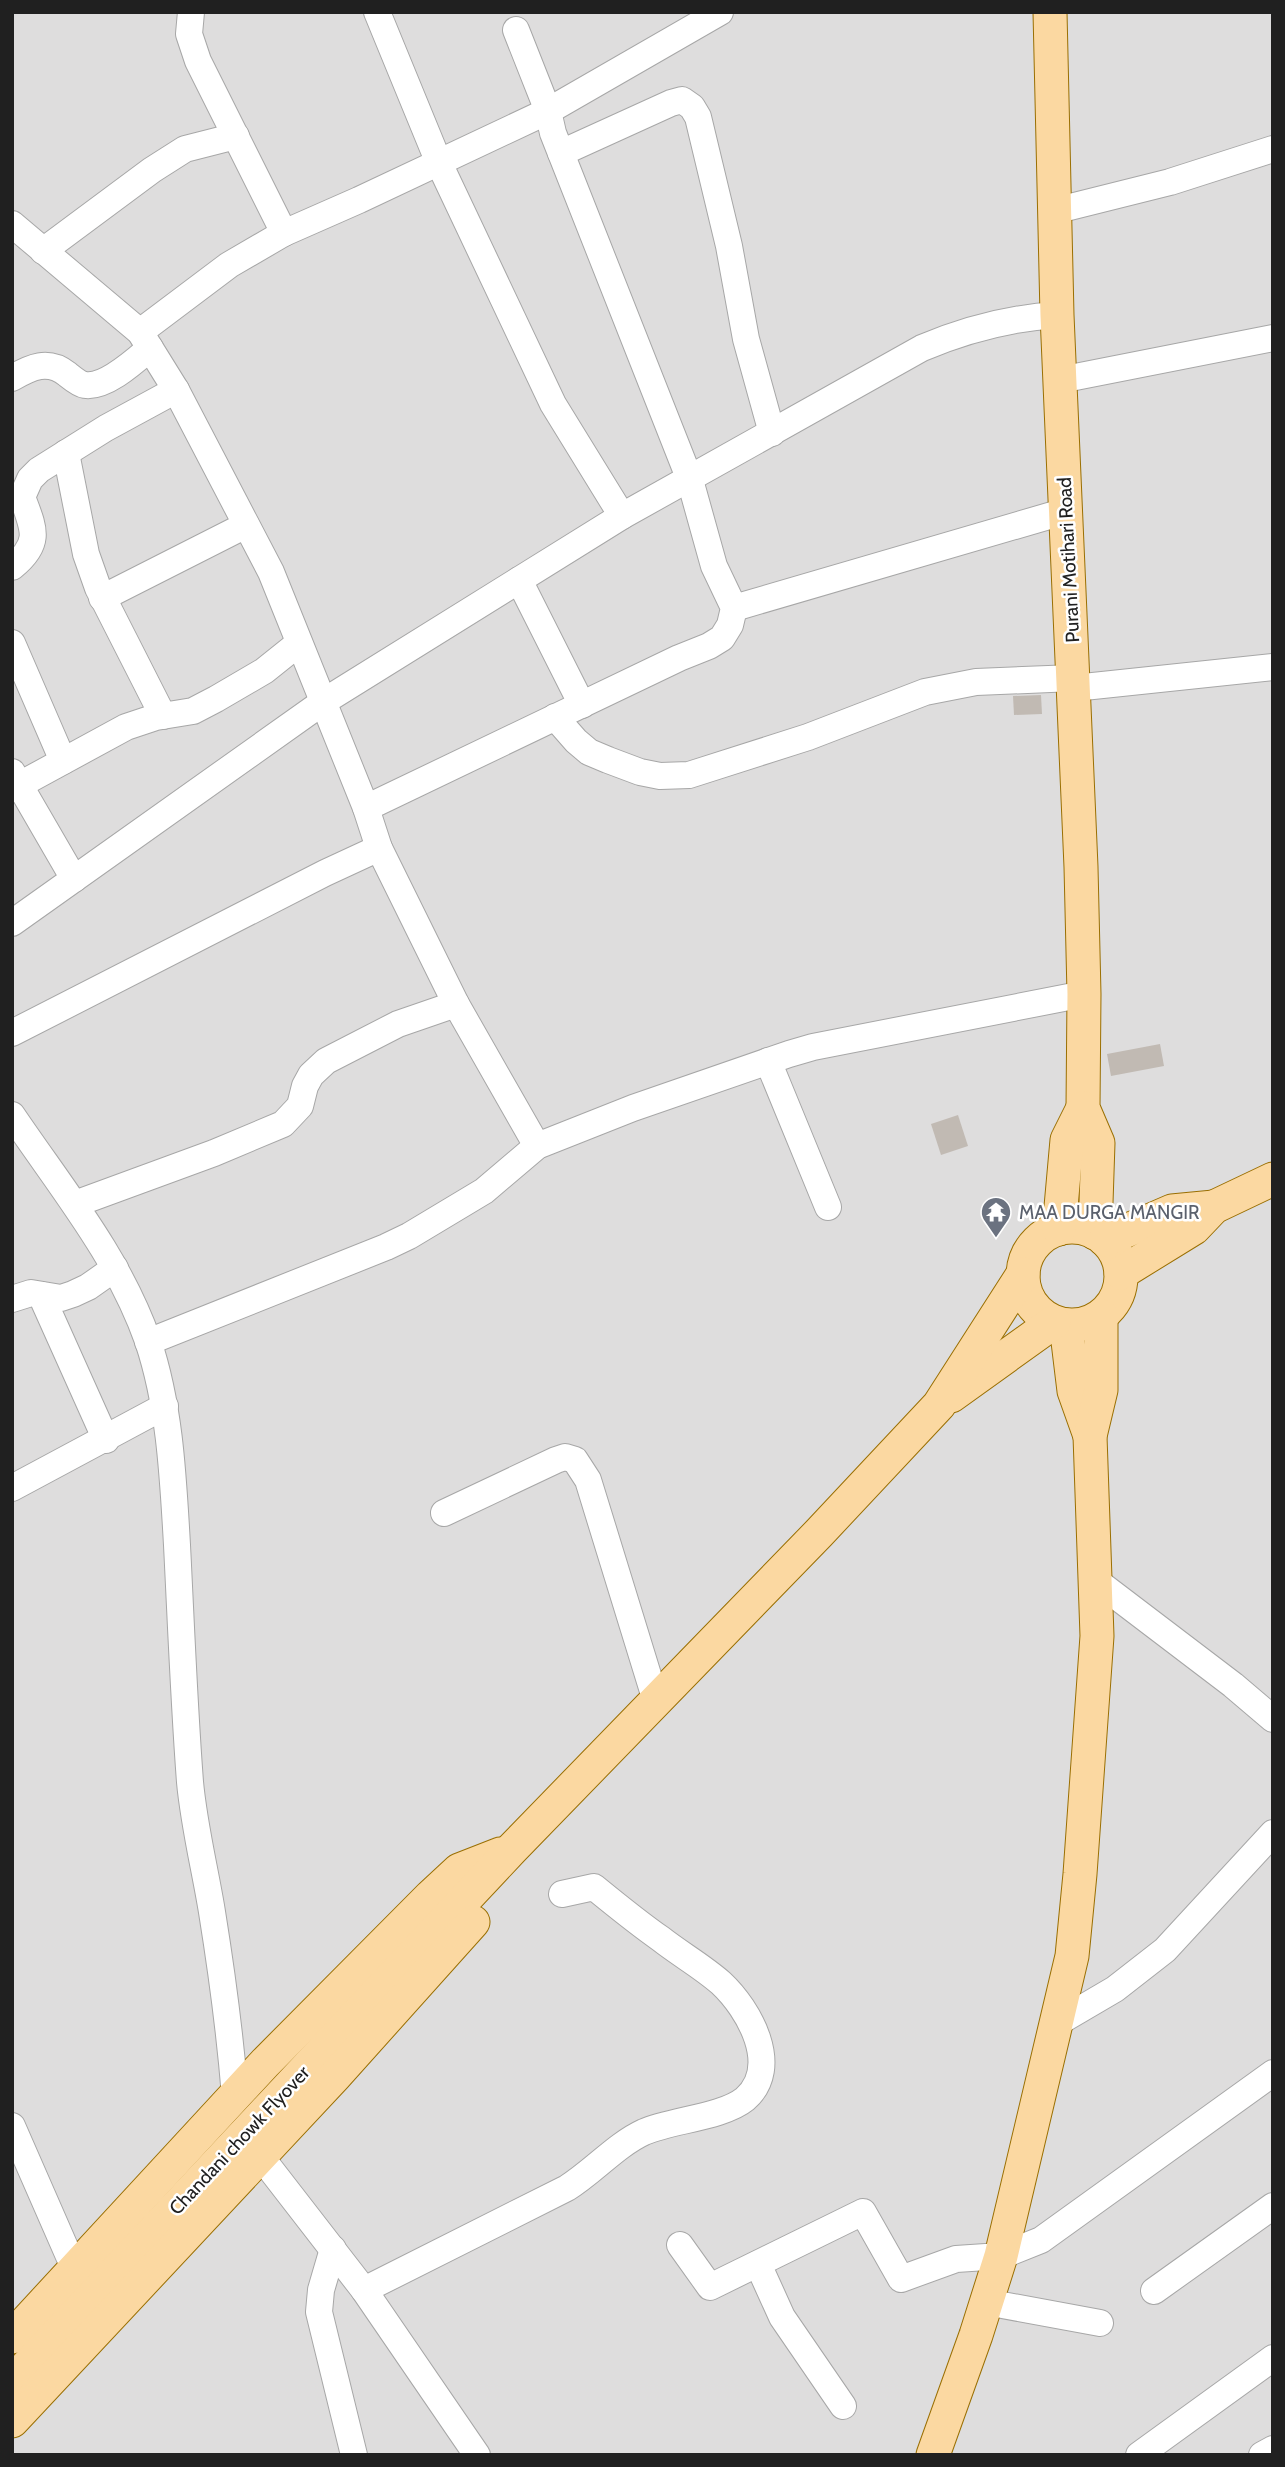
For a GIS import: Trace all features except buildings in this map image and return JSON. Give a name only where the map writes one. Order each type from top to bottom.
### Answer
[{"type":"main road","name":"Purani Motihari Road","points":[[1050,12],[1057,315],[1074,683],[1084,994],[1083,1108],[1098,1143],[1100,1237]]},
{"type":"main road","name":"Purani Motihari Road","points":[[1059,1229],[1067,1140],[1083,1108]]},
{"type":"main road","points":[[1121,1273],[1194,1228],[1214,1208],[1273,1179]]},
{"type":"main road","points":[[1100,1237],[1172,1211],[1214,1208]]},
{"type":"main road","points":[[1059,1229],[1083,1229],[1100,1237],[1118,1261],[1121,1273],[1116,1297],[1101,1316],[1079,1325],[1060,1324],[1034,1308],[1024,1286],[1025,1262],[1038,1241],[1059,1229]]},
{"type":"main road","points":[[939,1405],[1023,1274]]},
{"type":"main road","points":[[933,2455],[1001,2256],[1072,1956],[1097,1636],[1090,1436],[1101,1390],[1101,1316]]},
{"type":"main road","points":[[939,1405],[1060,1324]]},
{"type":"main road","points":[[1060,1324],[1074,1391],[1090,1436]]},
{"type":"main road","name":"Chandani chowk Flyover","points":[[12,2382],[512,1849],[939,1405]]},
{"type":"main road","points":[[12,2337],[235,2096],[446,1881],[459,1870],[512,1849]]},
{"type":"main road","points":[[12,2421],[261,2157],[468,1928],[492,1892],[512,1849]]},
{"type":"street","points":[[191,12],[189,34],[198,61],[284,233]]},
{"type":"street","points":[[377,12],[439,163],[553,404],[622,516]]},
{"type":"street","points":[[12,378],[39,365],[49,365],[60,369],[83,385],[94,385],[125,369],[145,340],[229,265],[284,233],[548,111],[720,12]]},
{"type":"street","points":[[366,808],[709,646],[722,638],[730,625],[734,608],[714,566],[690,480],[553,133],[548,111],[516,30]]},
{"type":"street","points":[[561,153],[671,103],[682,100],[691,107],[698,117],[729,246],[746,339],[772,433]]},
{"type":"street","points":[[43,251],[152,170],[185,149],[236,136]]},
{"type":"street","points":[[1054,211],[1170,182],[1273,149]]},
{"type":"street","points":[[12,224],[145,340],[176,390],[271,572],[366,808],[379,848],[456,1004],[537,1146]]},
{"type":"street","points":[[12,923],[323,702],[622,516],[922,348],[957,333],[1020,317],[1057,315]]},
{"type":"street","points":[[1060,380],[1273,338]]},
{"type":"street","points":[[12,567],[24,556],[34,540],[34,528],[22,497],[24,488],[39,470],[176,390]]},
{"type":"street","points":[[66,453],[86,554],[102,598],[163,716]]},
{"type":"street","points":[[734,608],[1066,511]]},
{"type":"street","points":[[102,598],[246,525]]},
{"type":"street","points":[[519,580],[582,705]]},
{"type":"street","points":[[12,643],[63,761]]},
{"type":"street","points":[[74,879],[15,782],[63,761],[126,727],[193,710],[216,699],[264,671],[299,643]]},
{"type":"street","points":[[555,717],[589,752],[660,776],[689,775],[788,744],[925,692],[976,682],[1074,683],[1273,667]]},
{"type":"street","points":[[12,1033],[379,848]]},
{"type":"street","points":[[148,1342],[397,1242],[484,1191],[537,1146],[632,1108],[768,1061],[838,1042],[1084,994]]},
{"type":"street","points":[[75,1204],[224,1149],[283,1124],[300,1106],[311,1075],[326,1060],[398,1024],[456,1004]]},
{"type":"street","points":[[768,1061],[828,1207]]},
{"type":"street","points":[[12,1115],[22,1149],[75,1204],[115,1268],[148,1342],[165,1406],[173,1472],[184,1703],[191,1786],[222,1972],[235,2096]]},
{"type":"street","points":[[12,1299],[31,1293],[61,1298],[88,1287],[115,1268]]},
{"type":"street","points":[[41,1295],[106,1440]]},
{"type":"street","points":[[12,1488],[165,1406]]},
{"type":"street","points":[[443,1513],[556,1460],[565,1457],[575,1460],[588,1480],[656,1700]]},
{"type":"street","points":[[1095,1580],[1233,1685],[1273,1719]]},
{"type":"street","points":[[1056,2022],[1115,1989],[1165,1950],[1273,1833]]},
{"type":"street","points":[[364,2290],[567,2188],[645,2132],[721,2110],[743,2101],[754,2089],[762,2060],[759,2041],[746,2015],[722,1984],[594,1887],[562,1894]]},
{"type":"street","points":[[680,2245],[710,2287],[863,2212],[901,2279],[956,2259],[1001,2256],[1041,2240],[1273,2073]]},
{"type":"street","points":[[12,2126],[75,2270]]},
{"type":"street","points":[[261,2157],[364,2290],[477,2455]]},
{"type":"street","points":[[1154,2291],[1273,2206]]},
{"type":"street","points":[[333,2249],[321,2290],[319,2312],[354,2455]]},
{"type":"street","points":[[758,2264],[782,2317],[843,2406]]},
{"type":"street","points":[[986,2302],[1100,2323]]},
{"type":"street","points":[[1139,2455],[1273,2358]]},
{"type":"street","points":[[1262,2455],[1273,2449]]},
{"type":"shaded area","points":[[12,12],[1273,12],[1273,2455],[12,2455]]},
{"type":"place","name":"MAA DURGA MANGIR","points":[[996,1239]]}]
